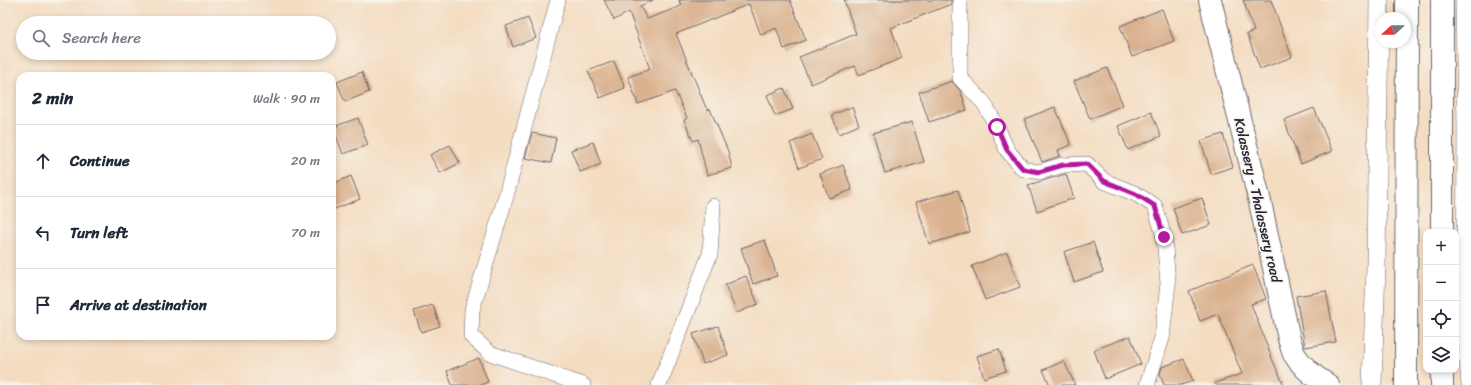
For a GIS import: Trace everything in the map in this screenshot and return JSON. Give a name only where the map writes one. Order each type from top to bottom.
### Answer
[{"type":"main road","name":"Kolassery - Thalassery road","points":[[1210,0],[1260,202],[1289,339],[1294,354],[1304,366],[1318,379],[1328,385]]},
{"type":"main road","points":[[1406,385],[1407,0]]},
{"type":"main road","points":[[1442,0],[1442,229]]},
{"type":"main road","points":[[1442,373],[1442,385]]},
{"type":"street","points":[[558,0],[506,196],[472,310],[471,336],[490,353],[583,385]]},
{"type":"street","points":[[960,0],[960,78],[984,103],[1007,150],[1023,169],[1039,172],[1063,165],[1087,164],[1104,181],[1136,194],[1155,206],[1164,237],[1168,283],[1162,338],[1147,385]]},
{"type":"street","points":[[1372,385],[1376,266],[1379,0]]},
{"type":"street","points":[[1465,0],[1467,129],[1466,323],[1470,356],[1471,385]]},
{"type":"street","points":[[659,385],[710,254],[713,206]]},
{"type":"building","points":[[604,0],[653,0],[640,6],[647,19],[681,6],[679,0],[790,0],[806,40],[784,49],[776,28],[761,35],[749,4],[676,34],[707,110],[710,109],[728,151],[732,168],[707,175],[698,139],[693,141],[684,120],[687,118],[675,91],[638,104],[628,77],[650,69],[629,12],[614,20]]},
{"type":"building","points":[[844,0],[951,0],[951,4],[891,28],[902,58],[859,75],[855,66],[811,84],[799,57],[856,34]]},
{"type":"building","points":[[1243,0],[1271,0],[1292,57],[1260,69],[1247,34],[1254,31]]},
{"type":"building","points":[[1162,9],[1174,41],[1132,57],[1120,26]]},
{"type":"building","points":[[528,18],[536,38],[513,47],[506,26]]},
{"type":"building","points":[[614,61],[625,88],[600,98],[588,71]]},
{"type":"building","points":[[1107,68],[1123,105],[1090,119],[1074,81]]},
{"type":"building","points":[[362,72],[369,92],[345,102],[337,82]]},
{"type":"building","points":[[952,81],[961,92],[967,110],[929,122],[919,92]]},
{"type":"building","points":[[784,88],[793,109],[775,116],[767,95]]},
{"type":"building","points":[[852,107],[859,125],[839,134],[832,115]]},
{"type":"building","points":[[1055,107],[1071,145],[1058,150],[1060,156],[1042,162],[1024,119]]},
{"type":"building","points":[[1314,108],[1332,151],[1301,164],[1284,120]]},
{"type":"building","points":[[1151,112],[1161,136],[1128,150],[1118,126]]},
{"type":"building","points":[[358,118],[368,145],[343,154],[336,135],[336,126]]},
{"type":"building","points":[[912,122],[924,162],[885,173],[873,133]]},
{"type":"building","points":[[532,133],[556,138],[551,163],[525,158]]},
{"type":"building","points":[[812,134],[822,159],[799,168],[790,143]]},
{"type":"building","points":[[1223,134],[1233,167],[1211,174],[1201,141]]},
{"type":"building","points":[[593,142],[601,164],[580,172],[571,150]]},
{"type":"building","points":[[450,145],[460,163],[440,173],[430,155]]},
{"type":"building","points":[[843,165],[852,190],[829,198],[820,174]]},
{"type":"building","points":[[1066,174],[1074,198],[1037,211],[1028,185]]},
{"type":"building","points":[[351,176],[360,199],[336,208],[336,182]]},
{"type":"building","points":[[958,190],[970,232],[929,244],[916,202]]},
{"type":"building","points":[[1202,198],[1211,225],[1182,235],[1173,208]]},
{"type":"building","points":[[765,240],[777,276],[753,284],[741,248]]},
{"type":"building","points":[[1093,242],[1103,272],[1074,282],[1064,252]]},
{"type":"building","points":[[1007,252],[1020,287],[985,300],[972,266]]},
{"type":"building","points":[[1253,265],[1266,299],[1251,304],[1284,385],[1216,385],[1215,383],[1242,374],[1218,314],[1200,321],[1189,291]]},
{"type":"building","points":[[746,276],[758,304],[737,313],[725,285]]},
{"type":"building","points":[[1326,291],[1336,342],[1305,347],[1296,296]]},
{"type":"building","points":[[433,305],[440,326],[421,332],[414,311]]},
{"type":"building","points":[[718,326],[728,355],[703,364],[693,334]]},
{"type":"building","points":[[1130,336],[1141,364],[1105,379],[1094,350]]},
{"type":"building","points":[[999,349],[1006,371],[984,378],[977,356]]},
{"type":"building","points":[[479,358],[488,382],[480,385],[452,385],[447,371]]},
{"type":"building","points":[[1184,359],[1193,381],[1181,385],[1164,385],[1160,374],[1162,367]]},
{"type":"building","points":[[1064,361],[1075,385],[1050,385],[1043,370]]},
{"type":"route","points":[[997,127],[1007,150],[1023,169],[1039,172],[1063,165],[1087,164],[1104,181],[1136,194],[1155,206],[1164,237]]}]
